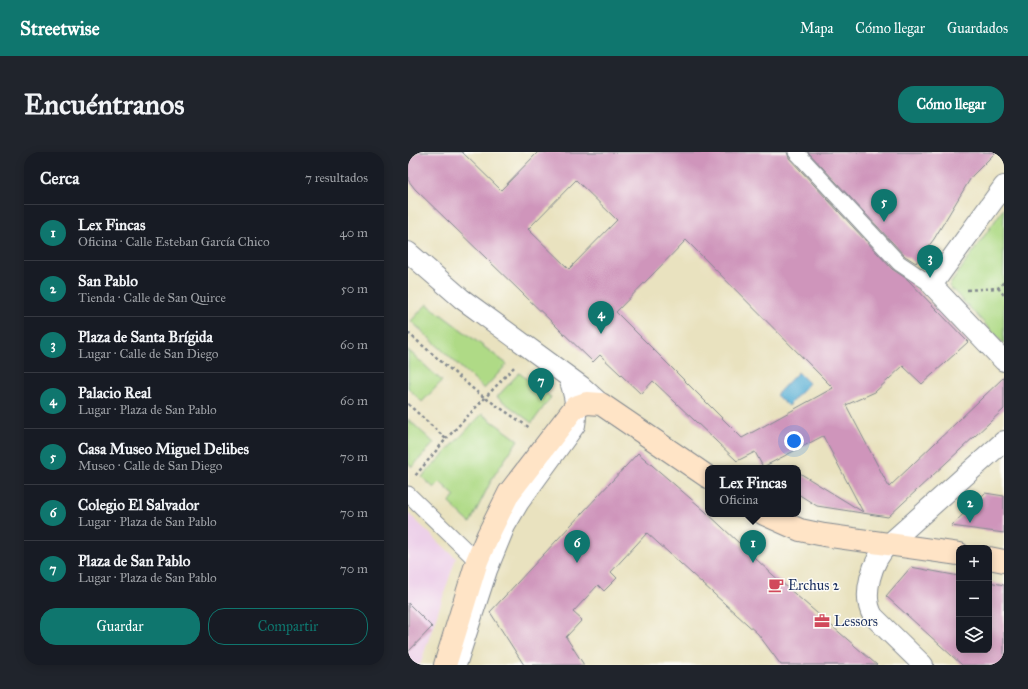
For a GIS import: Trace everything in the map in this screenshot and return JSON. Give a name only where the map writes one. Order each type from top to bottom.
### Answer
[{"type":"main road","points":[[444,665],[476,579],[488,535],[509,493],[575,407],[587,403],[601,404],[705,475]]},
{"type":"main road","points":[[771,517],[800,530],[956,554]]},
{"type":"main road","points":[[992,559],[1004,561]]},
{"type":"street","points":[[796,152],[899,263],[936,289],[1004,361]]},
{"type":"street","points":[[936,289],[1004,186]]},
{"type":"street","points":[[408,252],[462,299],[592,394],[601,404]]},
{"type":"street","points":[[456,665],[476,579],[519,502],[575,425],[575,407],[569,378]]},
{"type":"street","points":[[923,665],[873,616],[868,607],[873,571],[880,552],[1004,441]]},
{"type":"street","points":[[408,494],[476,579]]},
{"type":"path","points":[[936,289],[998,288],[1004,282]]},
{"type":"path","points":[[998,288],[1004,295]]},
{"type":"path","points":[[408,333],[484,398],[532,429]]},
{"type":"path","points":[[413,479],[446,439],[516,365]]},
{"type":"path","points":[[408,404],[446,439]]},
{"type":"shaded area","points":[[408,513],[456,558],[420,665],[408,665]]},
{"type":"green space","points":[[1004,208],[1004,344],[949,286]]},
{"type":"green space","points":[[427,304],[507,364],[484,389],[411,321]]},
{"type":"green space","points":[[408,350],[442,381],[422,402],[408,388]]},
{"type":"green space","points":[[519,373],[551,397],[532,423],[497,397]]},
{"type":"green space","points":[[482,414],[518,440],[493,477],[470,523],[449,503],[455,496],[440,482],[434,488],[422,477]]},
{"type":"green space","points":[[408,419],[434,443],[412,467],[408,463]]},
{"type":"water","points":[[798,372],[809,383],[788,406],[776,395]]},
{"type":"building","points":[[418,152],[462,152],[501,190],[538,152],[787,152],[789,158],[892,269],[907,279],[968,342],[922,384],[903,366],[875,392],[846,405],[889,487],[1004,377],[1004,409],[888,517],[817,506],[801,496],[801,474],[863,512],[823,436],[767,465],[762,465],[755,452],[737,461],[653,381],[641,394],[600,355],[593,362],[415,189],[408,180],[408,159]],"holes":[[[576,180],[617,220],[569,269],[528,229]],[[686,240],[833,388],[742,438],[616,312]]]},
{"type":"building","points":[[808,152],[996,152],[972,176],[934,239],[916,263],[905,256]]},
{"type":"building","points":[[638,453],[705,511],[705,517],[711,517],[773,575],[877,665],[781,665],[758,634],[647,533],[611,572],[617,578],[604,591],[598,585],[573,612],[582,620],[566,637],[584,665],[524,665],[490,612]]},
{"type":"building","points":[[985,493],[1004,496],[1004,533],[951,526]]},
{"type":"building","points":[[911,567],[956,575],[956,653],[992,653],[992,583],[1004,585],[1004,665],[962,665],[886,596]]},
{"type":"building","points":[[408,603],[432,627],[408,652]]},
{"type":"place","name":"Casa Museo Miguel Delibes","points":[[884,222]]},
{"type":"place","name":"Plaza de Santa Brígida","points":[[930,278]]},
{"type":"place","name":"Palacio Real","points":[[601,334]]},
{"type":"place","name":"Plaza de San Pablo","points":[[541,401]]},
{"type":"place","name":"San Pablo","points":[[970,523]]},
{"type":"place","name":"Colegio El Salvador","points":[[577,563]]},
{"type":"place","name":"Lex Fincas","points":[[753,563]]},
{"type":"place","name":"Erchus 2","points":[[776,585]]},
{"type":"place","name":"Lessors","points":[[822,621]]}]
